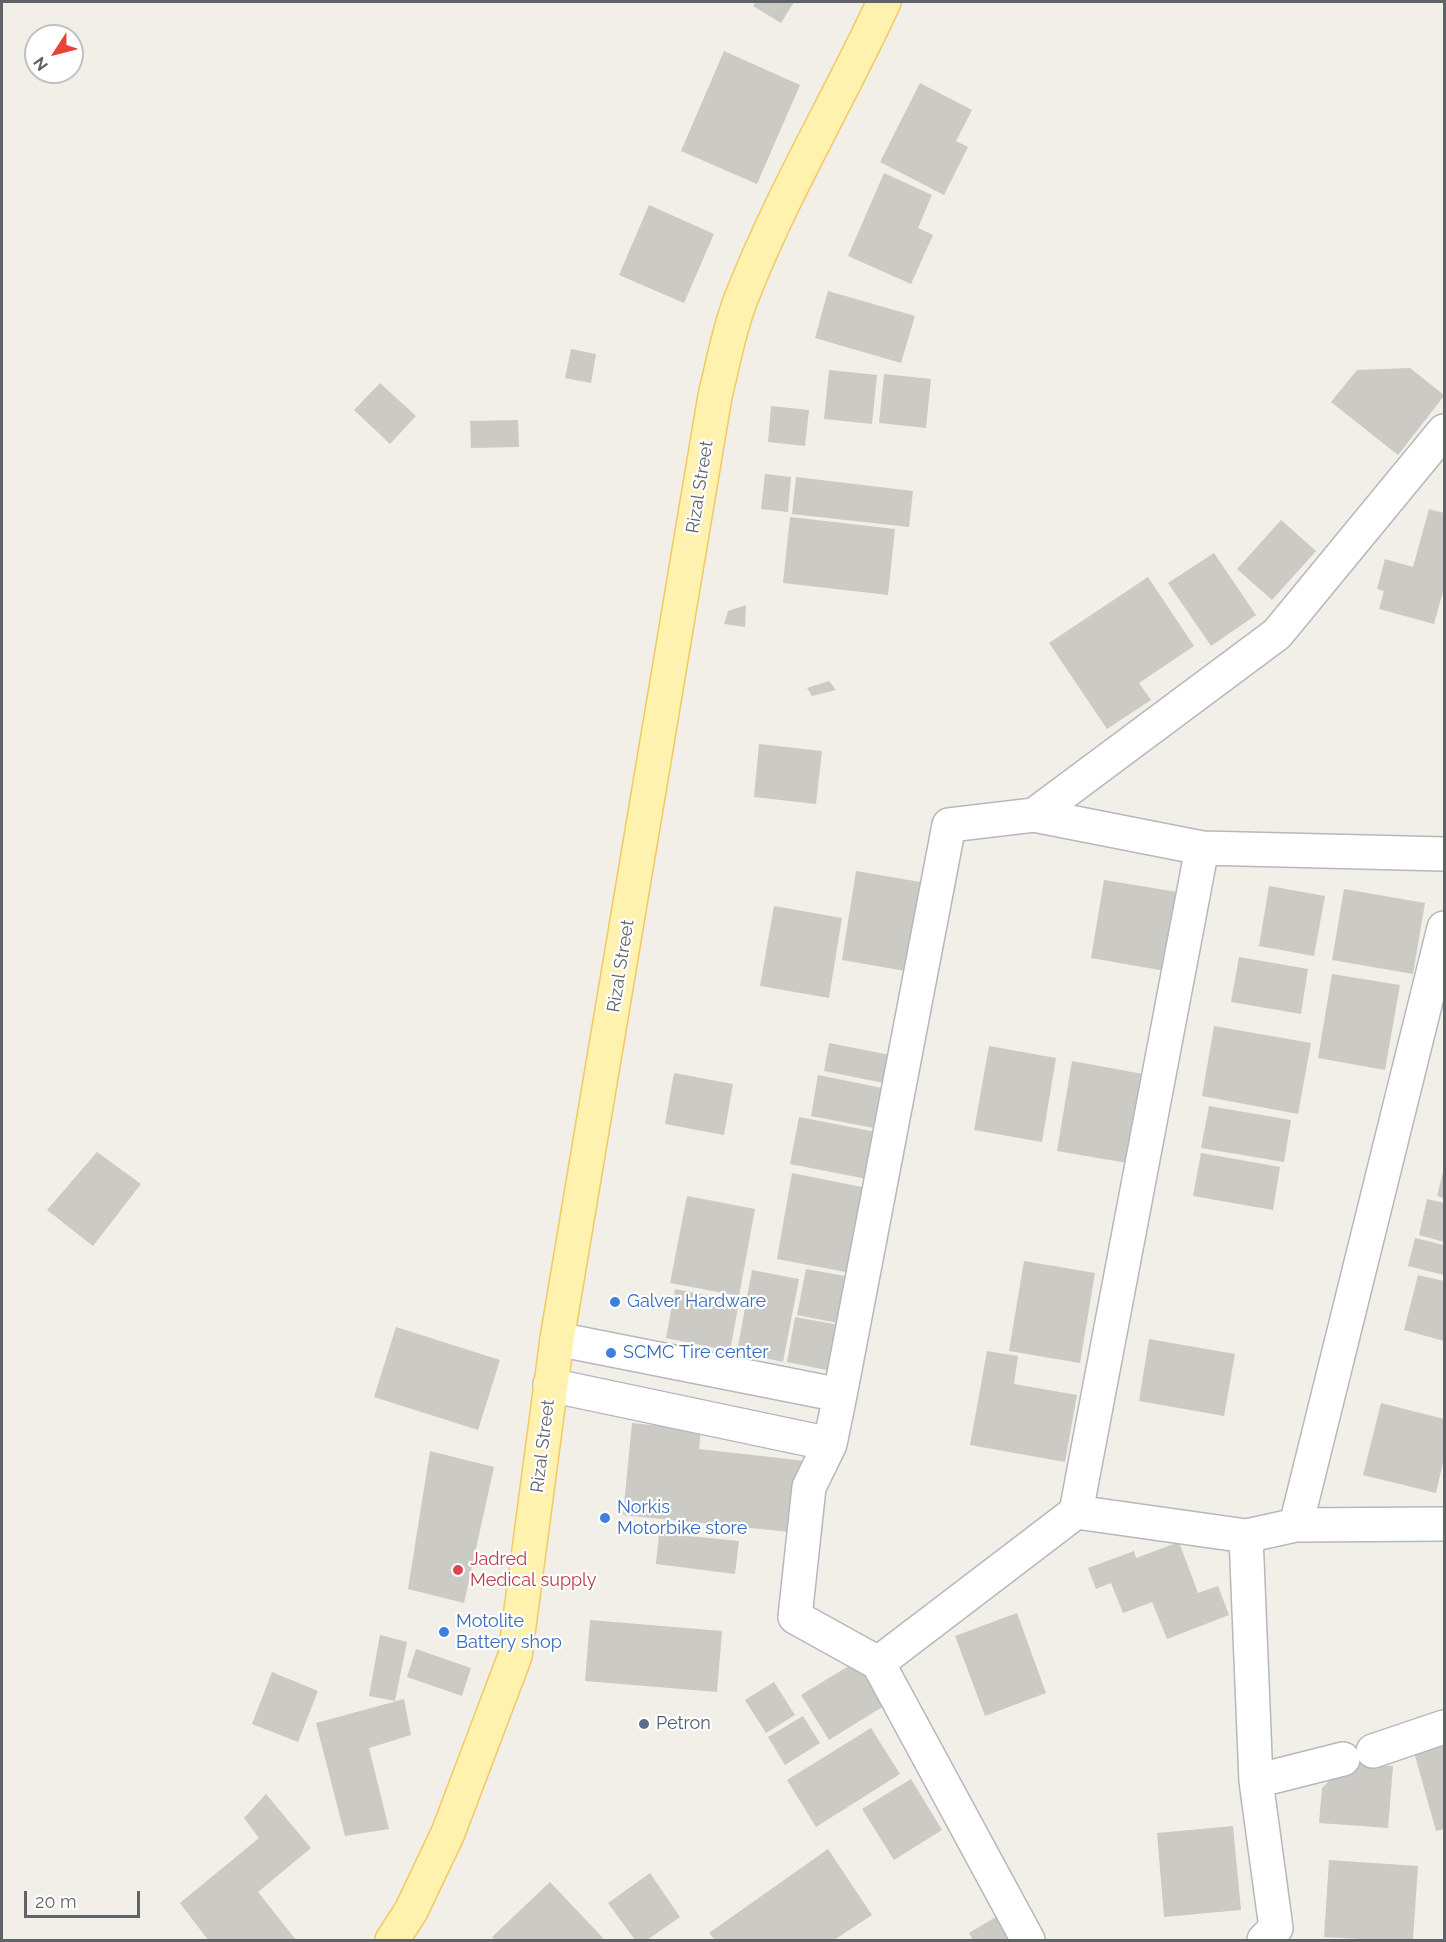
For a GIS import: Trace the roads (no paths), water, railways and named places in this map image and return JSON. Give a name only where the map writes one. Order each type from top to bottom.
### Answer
[{"type":"main road","name":"Rizal Street","points":[[392,1941],[411,1911],[448,1833],[515,1656],[557,1339],[715,396],[740,301],[785,197],[852,70],[884,2]]},
{"type":"street","points":[[1034,815],[1277,634],[1444,431]]},
{"type":"street","points":[[1028,1941],[878,1663],[795,1617],[809,1487],[830,1444],[949,825],[1034,815],[1202,848],[1444,854]]},
{"type":"street","points":[[878,1663],[1076,1512],[1202,848]]},
{"type":"street","points":[[1296,1525],[1444,928]]},
{"type":"street","points":[[557,1339],[840,1395]]},
{"type":"street","points":[[550,1385],[830,1444]]},
{"type":"street","points":[[1076,1512],[1246,1536],[1296,1525],[1444,1524]]},
{"type":"street","points":[[1246,1536],[1256,1781],[1276,1928],[1264,1941]]},
{"type":"street","points":[[1256,1781],[1358,1755],[1444,1727]]},
{"type":"place","name":"Galver Hardware","points":[[615,1302]]},
{"type":"place","name":"SCMC Tire center","points":[[611,1353]]},
{"type":"place","name":"Norkis Motorbike store","points":[[605,1518]]},
{"type":"place","name":"Jadred Medical supply","points":[[458,1570]]},
{"type":"place","name":"Motolite Battery shop","points":[[444,1632]]},
{"type":"place","name":"Petron","points":[[644,1724]]}]
